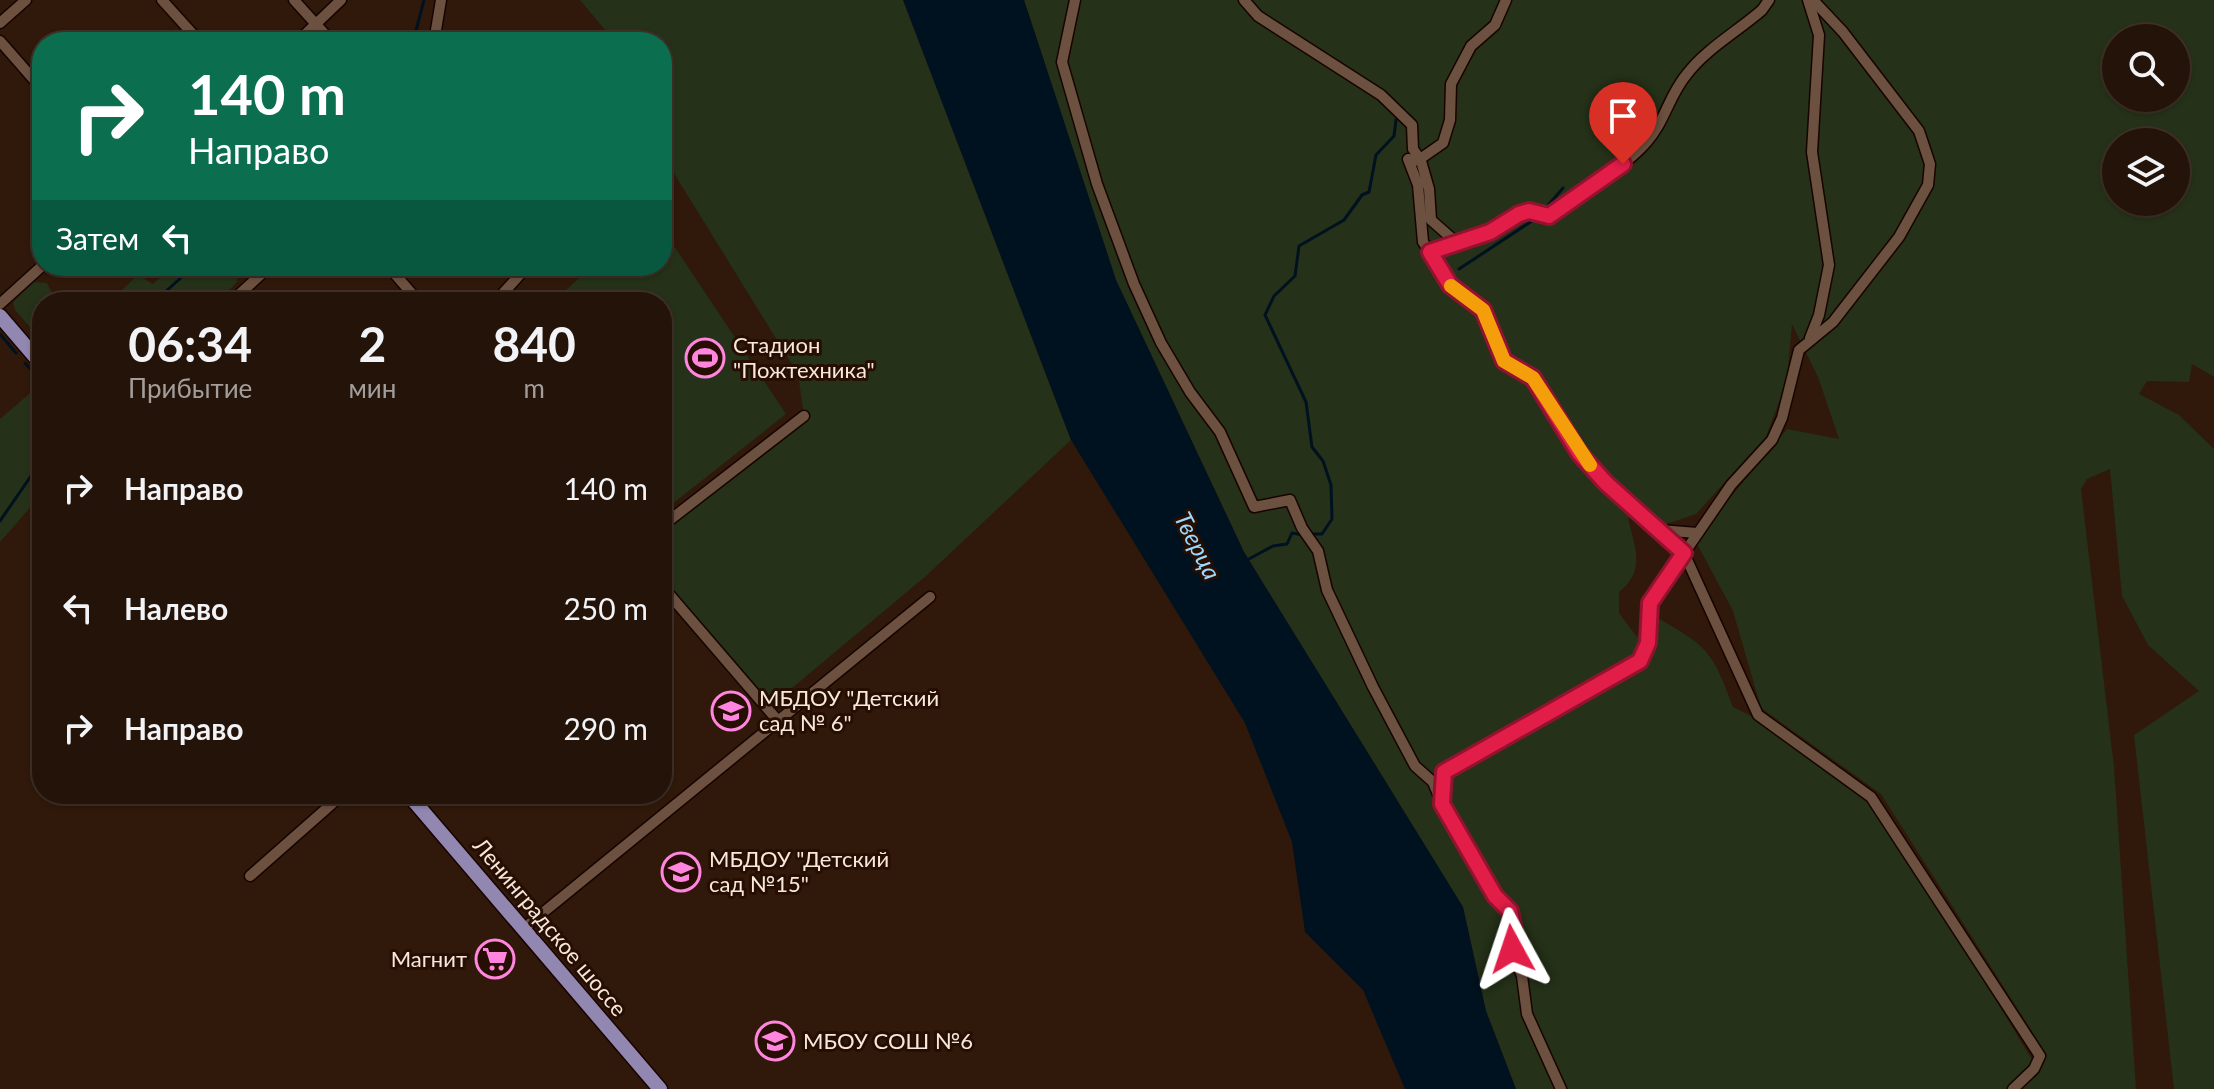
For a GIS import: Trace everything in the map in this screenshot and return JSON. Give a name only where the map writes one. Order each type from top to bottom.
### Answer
[{"type":"main road","points":[[0,316],[32,353]]},
{"type":"main road","name":"Ленинградское шоссе","points":[[417,804],[660,1089]]},
{"type":"street","points":[[0,23],[26,0]]},
{"type":"street","points":[[162,0],[191,32]]},
{"type":"street","points":[[294,0],[323,32]]},
{"type":"street","points":[[308,32],[341,0]]},
{"type":"street","points":[[436,32],[441,0]]},
{"type":"street","points":[[1075,0],[1062,62],[1097,184],[1134,284],[1161,343],[1190,392],[1220,432],[1254,507],[1290,500],[1302,528],[1318,551],[1327,590],[1415,766],[1433,782],[1442,804],[1495,896],[1510,911],[1514,930],[1512,949],[1522,976],[1527,1014],[1561,1089]]},
{"type":"street","points":[[1244,0],[1258,16],[1381,95],[1412,125],[1413,149],[1420,159],[1429,189],[1431,220],[1457,243]]},
{"type":"street","points":[[1506,0],[1495,25],[1471,46],[1451,84],[1450,120],[1443,143],[1420,159],[1408,159],[1418,185],[1423,242],[1450,285],[1483,310],[1504,361],[1533,378],[1579,453],[1606,483],[1684,553],[1758,715],[1871,797],[2040,1056],[2034,1069],[2013,1089]]},
{"type":"street","points":[[1430,252],[1490,232],[1519,214],[1529,211],[1549,216],[1607,177],[1651,137],[1666,116],[1678,85],[1689,70],[1762,10],[1769,0]]},
{"type":"street","points":[[1442,804],[1444,772],[1640,661],[1648,643],[1650,603],[1731,485],[1772,440],[1782,418],[1799,350],[1833,322],[1899,237],[1928,185],[1930,164],[1919,131],[1843,32],[1810,0]]},
{"type":"street","points":[[1809,340],[1819,315],[1829,265],[1812,152],[1819,35],[1810,0]]},
{"type":"street","points":[[0,41],[32,78]]},
{"type":"street","points":[[0,304],[32,275]]},
{"type":"street","points":[[242,292],[259,276]]},
{"type":"street","points":[[397,276],[410,292]]},
{"type":"street","points":[[503,292],[516,276]]},
{"type":"street","points":[[672,518],[804,416]]},
{"type":"street","points":[[1660,530],[1697,533]]},
{"type":"street","points":[[523,929],[930,597]]},
{"type":"street","points":[[672,598],[779,722]]},
{"type":"street","points":[[250,876],[332,804]]},
{"type":"green space","points":[[580,0],[903,0],[1071,440],[926,576],[767,709],[672,598],[672,518],[804,416],[798,374],[672,170],[672,32],[607,32]]},
{"type":"green space","points":[[1024,0],[2214,0],[2214,377],[2192,364],[2189,382],[2147,381],[2139,394],[2179,415],[2214,449],[2214,1089],[2174,1089],[2134,735],[2199,691],[2148,645],[2122,596],[2110,469],[2087,479],[2081,489],[2114,767],[2136,1089],[2020,1089],[2047,1055],[1881,794],[1761,708],[1733,611],[1695,540],[1787,429],[1839,439],[1818,377],[1792,324],[1787,380],[1766,437],[1696,514],[1654,528],[1628,518],[1636,567],[1633,576],[1619,592],[1619,613],[1637,637],[1648,612],[1693,640],[1711,658],[1733,707],[1757,719],[1866,799],[1934,899],[2034,1063],[2009,1089],[1516,1089],[1486,1011],[1463,907],[1244,552],[1116,280]]},
{"type":"green space","name":"Стадион \"Пожтехника\"","points":[[672,243],[786,414],[672,504],[672,292],[564,292],[581,276],[672,276]]},
{"type":"green space","points":[[137,276],[153,284],[162,276],[237,276],[237,282],[227,292],[120,292]]},
{"type":"green space","points":[[34,282],[47,283],[51,292],[32,292],[32,330],[15,310],[13,302]]},
{"type":"green space","points":[[32,392],[32,505],[0,542],[0,419]]},
{"type":"water","name":"Тверца","points":[[903,0],[1024,0],[1116,280],[1244,552],[1463,907],[1486,1011],[1516,1089],[1405,1089],[1363,990],[1305,932],[1292,842],[1245,723],[1071,440]]},
{"type":"waterway","points":[[416,32],[424,0]]},
{"type":"waterway","points":[[1310,534],[1322,534],[1332,519],[1331,485],[1323,461],[1312,447],[1306,402],[1265,315],[1274,296],[1295,276],[1299,246],[1344,220],[1362,195],[1369,192],[1376,155],[1394,136],[1396,120]]},
{"type":"waterway","points":[[1544,210],[1563,188]]},
{"type":"waterway","points":[[1459,269],[1538,217]]},
{"type":"waterway","points":[[165,292],[183,276]]},
{"type":"waterway","points":[[0,334],[16,353]]},
{"type":"waterway","points":[[25,363],[32,370]]},
{"type":"waterway","points":[[0,521],[32,475]]},
{"type":"waterway","points":[[1247,560],[1273,546],[1287,544],[1292,533],[1303,535]]},
{"type":"slow traffic","points":[[1451,286],[1483,310],[1504,361],[1533,378],[1579,453],[1590,465]]},
{"type":"place","name":"Стадион \"Пожтехника\"","points":[[705,358]]},
{"type":"place","name":"МБДОУ \"Детский сад № 6\"","points":[[731,711]]},
{"type":"place","name":"МБДОУ \"Детский сад №15\"","points":[[681,872]]},
{"type":"place","name":"Магнит","points":[[495,959]]},
{"type":"place","name":"МБОУ СОШ №6","points":[[775,1041]]},
{"type":"route","points":[[1512,949],[1514,930],[1510,911],[1495,896],[1442,804],[1444,772],[1640,661],[1648,643],[1650,603],[1684,553],[1606,483],[1579,453],[1533,378],[1504,361],[1483,310],[1450,285],[1430,252],[1490,232],[1519,214],[1529,211],[1549,216],[1623,164]]}]
